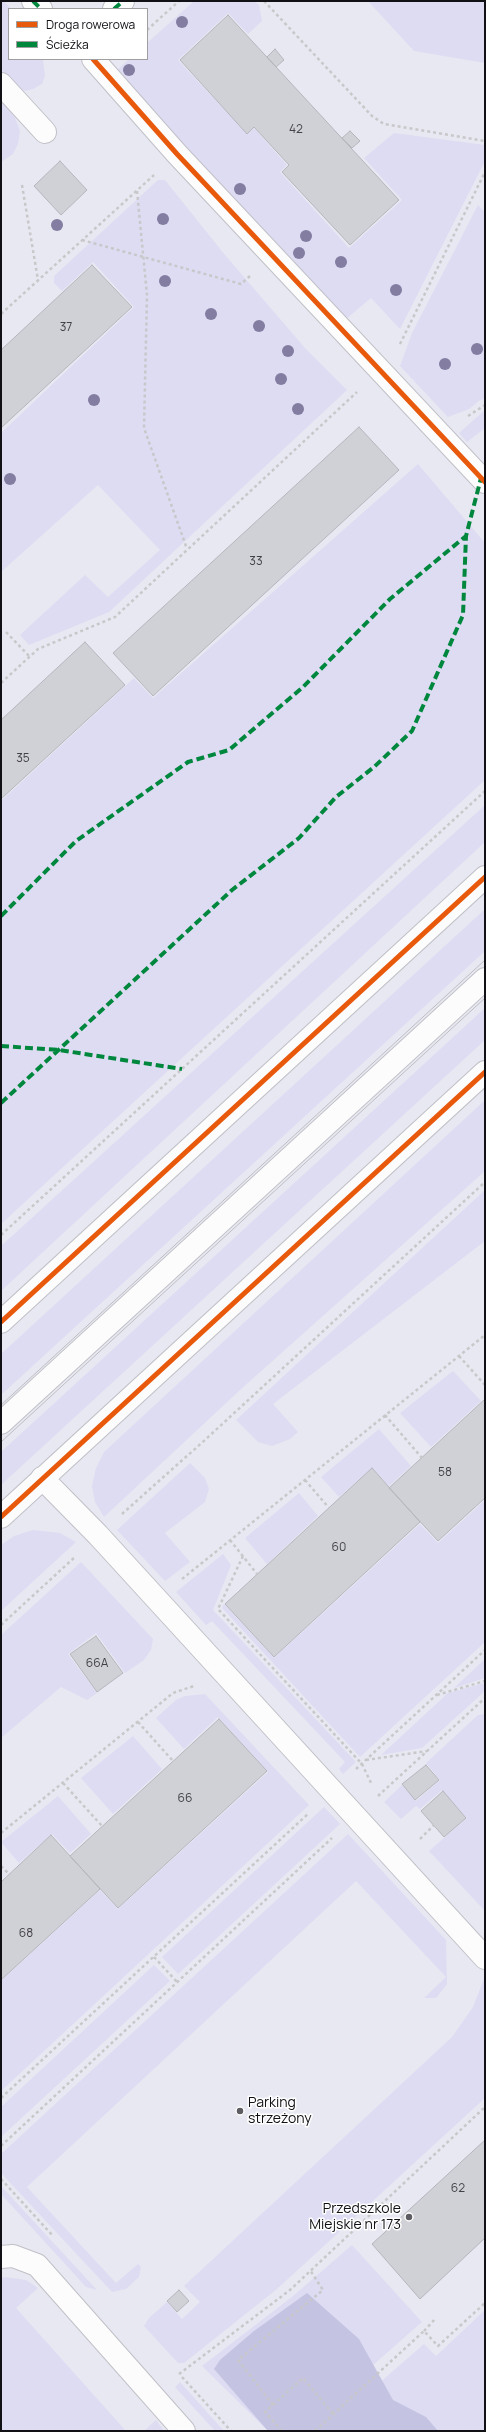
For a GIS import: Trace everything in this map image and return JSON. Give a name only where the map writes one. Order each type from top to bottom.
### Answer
[{"type":"street","points":[[115,8],[123,1]]},
{"type":"street","points":[[94,60],[177,154],[485,482]]},
{"type":"street","points":[[1,84],[45,132]]},
{"type":"street","points":[[1,1322],[485,877]]},
{"type":"street","points":[[1,1423],[485,979]]},
{"type":"street","points":[[1,1517],[485,1072]]},
{"type":"street","points":[[42,1478],[157,1600],[331,1792],[485,1958]]},
{"type":"street","points":[[1,2257],[13,2256],[36,2265],[184,2431]]},
{"type":"path","points":[[148,29],[179,1]]},
{"type":"path","points":[[264,1],[372,116],[384,124],[485,141]]},
{"type":"path","points":[[1,314],[177,154]]},
{"type":"path","points":[[1,683],[38,649],[115,617],[394,358],[485,172]]},
{"type":"path","points":[[22,186],[38,281]]},
{"type":"path","points":[[137,190],[142,258],[147,295],[144,428],[187,549]]},
{"type":"path","points":[[82,240],[142,258],[240,284],[273,257]]},
{"type":"path","points":[[6,632],[30,657]]},
{"type":"path","points":[[1,1235],[485,791]]},
{"type":"path","points":[[126,1510],[206,1439],[485,1182]]},
{"type":"path","points":[[157,1600],[485,1335]]},
{"type":"path","points":[[459,1356],[485,1385]]},
{"type":"path","points":[[385,1416],[422,1458]]},
{"type":"path","points":[[305,1480],[329,1508]]},
{"type":"path","points":[[230,1540],[257,1574]]},
{"type":"path","points":[[243,1556],[218,1609],[362,1764],[378,1796]]},
{"type":"path","points":[[1,1625],[73,1559]]},
{"type":"path","points":[[1,2098],[485,1650]]},
{"type":"path","points":[[436,1695],[485,1681]]},
{"type":"path","points":[[1,1833],[173,1693],[196,1686]]},
{"type":"path","points":[[1,2146],[355,1817],[484,1700]]},
{"type":"path","points":[[138,1722],[174,1761]]},
{"type":"path","points":[[366,1760],[427,1751]]},
{"type":"path","points":[[63,1782],[102,1826]]},
{"type":"path","points":[[415,1843],[434,1825]]},
{"type":"path","points":[[1,1866],[9,1874]]},
{"type":"path","points":[[154,1957],[177,1982]]},
{"type":"path","points":[[179,2374],[290,2290],[485,2107]]},
{"type":"path","points":[[273,2405],[238,2360],[323,2290],[310,2270]]},
{"type":"path","points":[[424,2331],[438,2346],[485,2302]]},
{"type":"path","points":[[315,2431],[424,2331],[436,2318]]},
{"type":"path","points":[[282,2431],[265,2412],[303,2378],[333,2414]]},
{"type":"shaded area","points":[[4,1],[10,8],[8,8],[8,60],[43,60],[45,76],[42,84],[33,89],[25,91],[18,88],[1,69],[1,3]]},
{"type":"shaded area","points":[[194,1],[254,1],[259,5],[262,21],[248,34],[228,13],[178,60],[247,134],[254,128],[287,165],[280,172],[349,248],[402,200],[364,158],[394,133],[485,145],[485,161],[400,329],[371,298],[345,320],[116,71],[128,60],[148,60],[148,42]]},
{"type":"shaded area","points":[[368,1],[485,1],[485,63],[414,51]]},
{"type":"shaded area","points":[[1,101],[14,115],[20,131],[18,144],[13,154],[1,162]]},
{"type":"shaded area","points":[[158,180],[165,180],[225,255],[305,348],[347,390],[109,612],[29,645],[20,635],[85,575],[108,597],[160,550],[98,485],[1,572],[1,433],[134,307],[93,262],[62,291],[54,283],[54,276]]},
{"type":"shaded area","points":[[478,205],[485,212],[485,399],[480,400],[469,409],[448,417],[400,366],[412,333]]},
{"type":"shaded area","points":[[485,410],[485,428],[467,442],[459,433]]},
{"type":"shaded area","points":[[418,464],[485,543],[485,780],[1,1224],[1,801],[134,678],[153,698]]},
{"type":"shaded area","points":[[485,805],[485,842],[1,1291],[1,1246]]},
{"type":"shaded area","points":[[485,909],[485,951],[1,1395],[1,1354]]},
{"type":"shaded area","points":[[485,1008],[485,1040],[1,1485],[1,1452]]},
{"type":"shaded area","points":[[485,1100],[485,1171],[239,1391],[104,1517],[95,1502],[92,1486],[96,1468],[104,1452]]},
{"type":"shaded area","points":[[485,1190],[485,1241],[273,1404],[298,1432],[290,1439],[272,1446],[258,1442],[236,1420]]},
{"type":"shaded area","points":[[453,1371],[481,1401],[431,1447],[400,1413]]},
{"type":"shaded area","points":[[379,1429],[411,1466],[389,1486],[372,1468],[339,1497],[321,1477]]},
{"type":"shaded area","points":[[190,1463],[205,1478],[209,1489],[205,1502],[165,1533],[190,1562],[165,1581],[117,1530]]},
{"type":"shaded area","points":[[299,1493],[318,1516],[267,1564],[245,1538]]},
{"type":"shaded area","points":[[485,1500],[485,1642],[360,1757],[222,1608],[224,1604],[274,1658],[420,1524],[438,1543]]},
{"type":"shaded area","points":[[33,1530],[60,1533],[76,1542],[1,1611],[1,1545],[14,1536]]},
{"type":"shaded area","points":[[223,1554],[231,1565],[213,1610],[356,1762],[343,1774],[339,1769],[345,1762],[212,1621],[206,1625],[176,1592]]},
{"type":"shaded area","points":[[81,1562],[153,1639],[151,1650],[144,1660],[125,1673],[96,1633],[68,1654],[97,1693],[87,1700],[61,1687],[1,1738],[1,1635]]},
{"type":"shaded area","points":[[485,1659],[485,1678],[454,1688]]},
{"type":"shaded area","points":[[485,1683],[485,1691],[422,1748],[381,1755],[448,1693]]},
{"type":"shaded area","points":[[205,1694],[309,1805],[1,2091],[1,1981],[100,1890],[118,1909],[268,1772],[218,1717],[184,1749],[156,1718],[176,1700],[185,1696]]},
{"type":"shaded area","points":[[485,1714],[485,1911],[429,1851],[467,1818],[442,1790],[420,1809],[416,1806],[401,1819],[384,1802],[402,1785],[416,1801],[440,1780],[426,1763],[478,1715]]},
{"type":"shaded area","points":[[133,1736],[162,1769],[113,1814],[81,1778]]},
{"type":"shaded area","points":[[58,1796],[91,1834],[70,1853],[52,1834],[19,1863],[1,1842]]},
{"type":"shaded area","points":[[324,1807],[340,1824],[178,1974],[162,1957]]},
{"type":"shaded area","points":[[348,1834],[446,1940],[447,1984],[436,1998],[424,1998],[446,1977],[356,1881],[27,2187],[116,2283],[138,2264],[141,2267],[139,2277],[126,2289],[112,2292],[1,2173],[1,2154]]},
{"type":"shaded area","points":[[154,1965],[170,1981],[1,2137],[1,2107]]},
{"type":"shaded area","points":[[484,1979],[485,2098],[277,2289],[184,2363],[178,2363],[144,2326],[149,2318],[167,2302],[182,2319],[200,2302],[184,2286],[452,2037],[473,2007]]},
{"type":"shaded area","points":[[1,2186],[97,2290],[86,2287],[1,2194]]},
{"type":"shaded area","points":[[352,2245],[422,2322],[298,2431],[268,2431],[202,2366],[293,2296]]},
{"type":"shaded area","points":[[5,2277],[26,2280],[38,2288],[16,2308],[126,2431],[1,2431],[1,2278]]},
{"type":"shaded area","points":[[307,2293],[359,2339],[393,2400],[426,2417],[438,2431],[268,2431],[214,2369],[220,2360],[254,2331]]},
{"type":"shaded area","points":[[485,2310],[485,2431],[324,2431],[424,2344],[436,2356]]},
{"type":"shaded area","points":[[180,2382],[224,2431],[215,2431],[175,2387]]},
{"type":"shaded area","points":[[156,2420],[164,2431],[144,2431]]},
{"type":"building","points":[[228,15],[399,200],[350,245],[282,172],[289,165],[254,127],[247,134],[180,60]]},
{"type":"building","points":[[275,49],[284,60],[276,67],[267,57]]},
{"type":"building","points":[[350,131],[360,141],[352,148],[342,138]]},
{"type":"building","points":[[60,161],[87,190],[61,215],[34,186]]},
{"type":"building","points":[[92,265],[132,307],[1,428],[1,350]]},
{"type":"building","points":[[359,427],[399,470],[153,696],[113,653]]},
{"type":"building","points":[[85,642],[125,685],[1,799],[1,720]]},
{"type":"building","points":[[485,1399],[485,1498],[438,1541],[389,1488]]},
{"type":"building","points":[[372,1468],[420,1522],[274,1657],[225,1604]]},
{"type":"building","points":[[96,1636],[123,1673],[97,1692],[70,1654]]},
{"type":"building","points":[[219,1719],[267,1771],[118,1908],[70,1856]]},
{"type":"building","points":[[426,1765],[439,1780],[415,1800],[402,1784]]},
{"type":"building","points":[[443,1791],[466,1818],[444,1837],[421,1811]]},
{"type":"building","points":[[51,1835],[100,1889],[1,1980],[1,1882]]},
{"type":"building","points":[[485,2140],[485,2238],[420,2299],[372,2244]]},
{"type":"building","points":[[179,2290],[189,2301],[177,2312],[167,2301]]},
{"type":"tram line","points":[[1,1405],[485,960]]},
{"type":"tram line","points":[[1,1442],[485,998]]},
{"type":"marked path","points":[[33,1],[40,8]]},
{"type":"marked path","points":[[115,8],[123,1]]},
{"type":"marked path","points":[[1,1103],[232,890],[299,838],[336,797],[374,767],[412,731],[463,615],[466,536],[481,478]]},
{"type":"marked path","points":[[1,916],[76,841],[188,762],[229,750],[303,687],[390,599],[466,536]]},
{"type":"marked path","points":[[1,1046],[59,1050],[182,1069]]},
{"type":"cycle path","points":[[94,60],[177,154],[485,482]]},
{"type":"cycle path","points":[[1,1322],[485,877]]},
{"type":"cycle path","points":[[1,1517],[485,1072]]},
{"type":"place","name":"Parking strzeżony","points":[[240,2111]]},
{"type":"place","name":"Przedszkole Miejskie nr 173","points":[[409,2217]]}]
